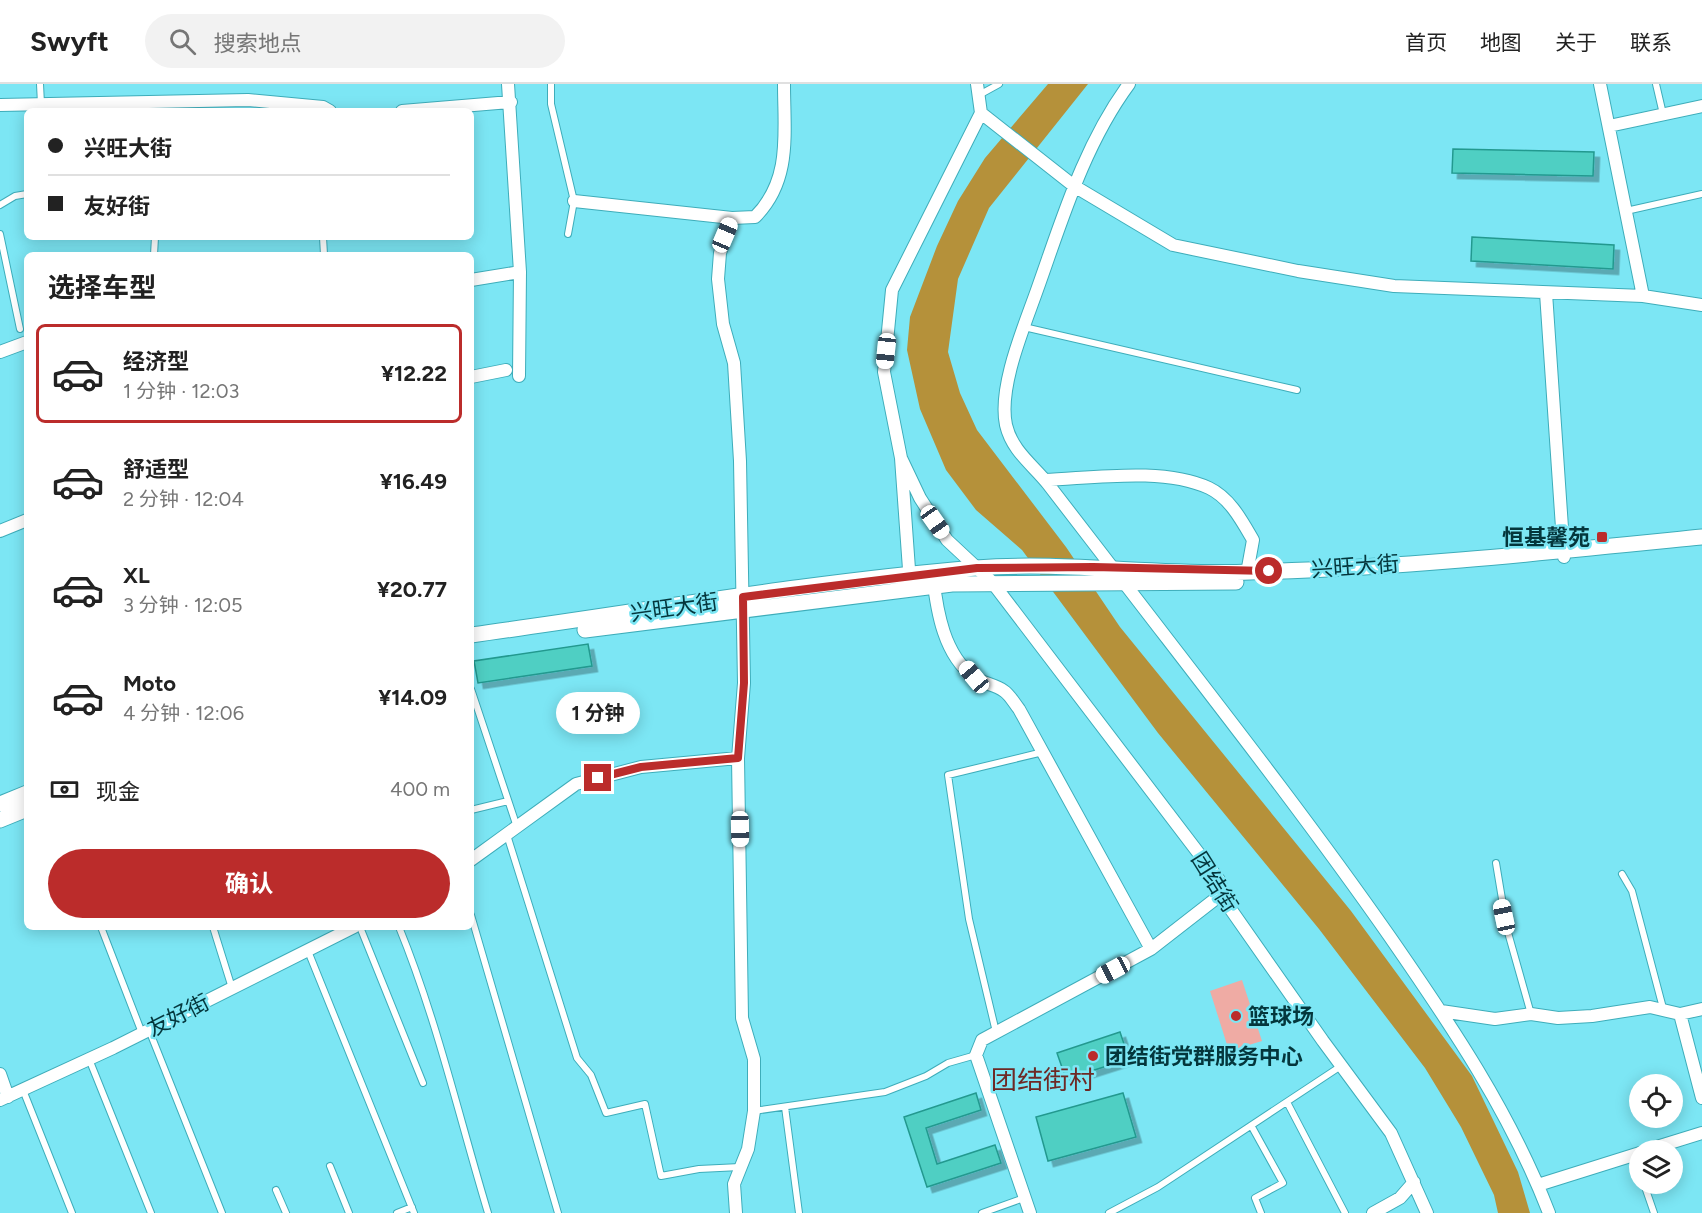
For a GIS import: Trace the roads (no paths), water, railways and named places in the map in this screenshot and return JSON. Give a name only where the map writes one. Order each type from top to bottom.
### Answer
[{"type":"street","points":[[508,84],[511,102],[520,272],[519,376]]},
{"type":"street","points":[[574,201],[732,218],[755,217],[770,203],[783,171],[784,84]]},
{"type":"street","points":[[1106,575],[1045,480],[1023,458],[1006,425],[1005,399],[1024,327],[1074,186],[1107,118],[1129,84]]},
{"type":"street","points":[[1600,84],[1643,296]]},
{"type":"street","points":[[910,581],[901,458],[884,372],[892,290],[981,113],[978,90]]},
{"type":"street","points":[[0,105],[155,106],[248,100],[325,108]]},
{"type":"street","points":[[438,108],[511,102]]},
{"type":"street","points":[[1609,126],[1702,106]]},
{"type":"street","points":[[981,113],[1074,186],[1173,245],[1298,271],[1394,286],[1643,296],[1702,305]]},
{"type":"street","points":[[732,218],[720,254],[719,301],[734,363],[740,461],[744,683],[738,758],[742,1018],[754,1059],[754,1111],[748,1149],[734,1184],[736,1213]]},
{"type":"street","points":[[474,280],[520,272]]},
{"type":"street","points":[[1546,293],[1564,554]]},
{"type":"street","points":[[0,352],[24,343]]},
{"type":"street","points":[[474,376],[506,370]]},
{"type":"street","name":"团结街","points":[[901,458],[920,498],[947,540],[986,573],[1219,880],[1227,904],[1391,1133],[1427,1213]]},
{"type":"street","points":[[1045,480],[1163,476],[1210,489],[1235,510],[1253,540],[1247,573]]},
{"type":"street","points":[[0,531],[24,521]]},
{"type":"street","name":"兴旺大街","points":[[474,636],[986,573],[1093,567],[1124,582],[1262,581],[1564,554],[1702,537]]},
{"type":"street","name":"兴旺大街","points":[[986,573],[1009,582],[1106,575],[1247,573],[1702,544]]},
{"type":"street","points":[[933,579],[939,624],[948,637],[951,650],[974,677],[1005,691],[1019,709],[1151,949]]},
{"type":"street","points":[[1124,582],[1287,794],[1441,1011],[1487,1082],[1538,1185],[1549,1213]]},
{"type":"street","name":"兴旺大街","points":[[474,645],[742,603]]},
{"type":"street","points":[[474,858],[576,784],[641,767],[738,758]]},
{"type":"street","points":[[0,804],[24,794]]},
{"type":"street","points":[[0,820],[24,810]]},
{"type":"street","points":[[1030,1213],[976,1055],[982,1040],[1151,949],[1223,894]]},
{"type":"street","name":"友好街","points":[[4,1099],[145,1032],[349,930]]},
{"type":"street","points":[[1441,1011],[1495,1019],[1531,1014],[1558,1018],[1650,1007],[1663,1008],[1680,1014],[1702,1009]]},
{"type":"street","points":[[1680,1014],[1702,1098]]},
{"type":"street","points":[[0,1074],[4,1099]]},
{"type":"street","points":[[1679,1140],[1702,1133]]},
{"type":"street","points":[[1538,1185],[1629,1156]]},
{"type":"street","points":[[1373,1213],[1400,1198],[1414,1182]]},
{"type":"lane","points":[[40,84],[40,104]]},
{"type":"lane","points":[[550,84],[551,104],[574,201],[568,234]]},
{"type":"lane","points":[[978,90],[999,84]]},
{"type":"lane","points":[[1656,84],[1663,114]]},
{"type":"lane","points":[[0,205],[15,196],[24,194]]},
{"type":"lane","points":[[1626,212],[1702,194]]},
{"type":"lane","points":[[0,234],[20,328]]},
{"type":"lane","points":[[1024,327],[1297,390]]},
{"type":"lane","points":[[474,698],[508,801],[512,830],[577,1058],[596,1084],[606,1113],[645,1104],[661,1176],[699,1168],[741,1167]]},
{"type":"lane","points":[[996,1032],[969,919],[948,775],[1043,752]]},
{"type":"lane","points":[[474,809],[508,801]]},
{"type":"lane","points":[[1497,863],[1507,929],[1531,1014]]},
{"type":"lane","points":[[1622,874],[1632,891],[1663,1008]]},
{"type":"lane","points":[[474,925],[558,1213]]},
{"type":"lane","points":[[102,930],[222,1213]]},
{"type":"lane","points":[[214,930],[232,988]]},
{"type":"lane","points":[[354,930],[423,1083]]},
{"type":"lane","points":[[400,930],[421,981],[488,1213]]},
{"type":"lane","points":[[308,950],[413,1210],[397,1213]]},
{"type":"lane","points":[[754,1111],[885,1092],[926,1076],[948,1063],[976,1055]]},
{"type":"lane","points":[[89,1059],[151,1213]]},
{"type":"lane","points":[[1109,1213],[1158,1187],[1288,1104],[1341,1066]]},
{"type":"lane","points":[[23,1090],[72,1213]]},
{"type":"lane","points":[[1288,1104],[1345,1213]]},
{"type":"lane","points":[[785,1107],[799,1213]]},
{"type":"lane","points":[[1252,1127],[1283,1183],[1255,1198],[1261,1213]]},
{"type":"lane","points":[[330,1166],[349,1213]]},
{"type":"lane","points":[[276,1190],[286,1213]]},
{"type":"lane","points":[[1647,1194],[1654,1213]]},
{"type":"lane","points":[[982,1213],[1024,1198]]},
{"type":"place","name":"恒基馨苑","points":[[1602,537]]},
{"type":"place","name":"篮球场","points":[[1236,1016]]},
{"type":"place","name":"团结街党群服务中心","points":[[1093,1056]]},
{"type":"district","name":"团结街村","points":[[1043,1080]]}]
